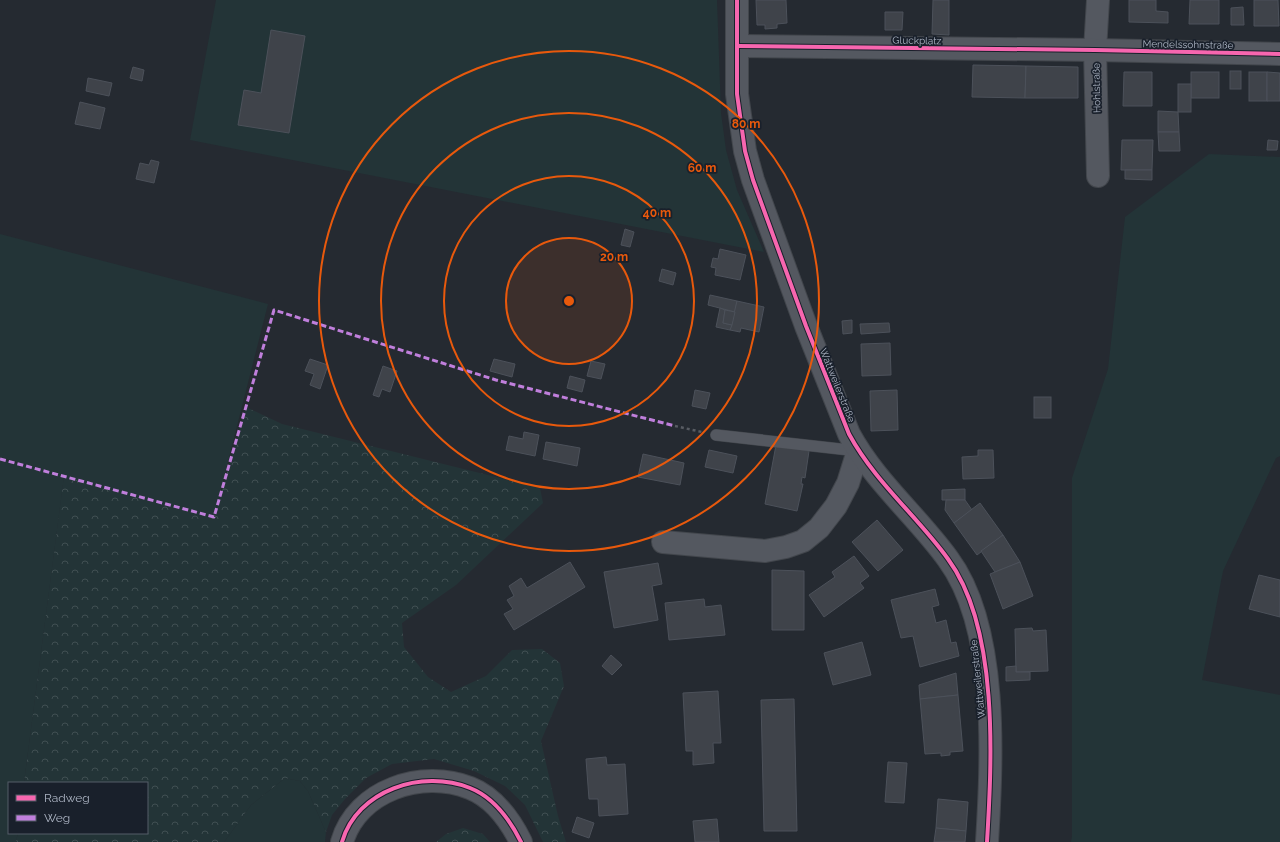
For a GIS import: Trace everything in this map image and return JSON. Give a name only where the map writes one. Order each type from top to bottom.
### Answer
[{"type":"street","name":"Wattweilerstraße","points":[[737,0],[737,94],[745,151],[753,180],[806,326],[849,434],[858,451],[878,479],[935,542],[950,561],[959,576],[973,609],[986,669],[990,728],[990,786],[987,842]]},
{"type":"street","name":"Hohlstraße","points":[[1098,0],[1095,50],[1098,176]]},
{"type":"street","name":"Gluckplatz","points":[[738,46],[1095,50]]},
{"type":"street","name":"Mendelssohnstraße","points":[[1095,50],[1280,54]]},
{"type":"street","points":[[663,542],[765,551],[786,548],[804,541],[819,528],[836,506],[848,483],[858,451]]},
{"type":"street","points":[[342,842],[344,834],[353,819],[368,803],[384,792],[405,783],[427,781],[451,782],[471,788],[489,800],[505,816],[521,842]]},
{"type":"lane","points":[[716,435],[858,451]]},
{"type":"path","points":[[675,426],[716,435]]},
{"type":"green space","points":[[216,0],[717,0],[721,113],[726,150],[737,190],[764,252],[190,140]]},
{"type":"green space","points":[[1209,154],[1280,157],[1280,456],[1276,458],[1223,571],[1202,680],[1280,695],[1280,842],[1071,842],[1072,478],[1108,369],[1125,217]]},
{"type":"green space","points":[[0,234],[268,304],[214,517],[64,477],[24,782],[8,782],[8,834],[18,834],[16,842],[0,842],[0,459],[37,468],[0,457]]},
{"type":"green space","points":[[246,407],[282,424],[540,488],[543,503],[456,585],[402,623],[404,647],[428,677],[451,692],[486,676],[512,650],[542,649],[560,663],[564,686],[541,741],[558,816],[566,842],[543,842],[525,805],[505,786],[474,771],[434,759],[392,764],[366,778],[345,799],[332,815],[326,832],[308,791],[300,781],[285,778],[251,805],[224,842],[16,842],[18,834],[148,834],[148,782],[24,782],[64,476],[214,517]]},
{"type":"green space","points":[[285,778],[300,781],[308,791],[326,832],[325,842],[224,842],[251,805]]},
{"type":"green space","points":[[463,828],[483,834],[490,842],[436,842],[446,834]]},
{"type":"building","points":[[756,0],[786,0],[787,23],[777,24],[777,28],[765,29],[765,25],[757,25]]},
{"type":"building","points":[[933,0],[949,0],[949,35],[932,34]]},
{"type":"building","points":[[1129,0],[1156,0],[1156,11],[1168,12],[1168,23],[1129,22]]},
{"type":"building","points":[[1190,0],[1219,0],[1219,24],[1189,24]]},
{"type":"building","points":[[1254,0],[1278,0],[1279,26],[1254,26]]},
{"type":"building","points":[[1243,7],[1244,25],[1231,25],[1231,8]]},
{"type":"building","points":[[885,12],[903,12],[902,30],[885,30]]},
{"type":"building","points":[[271,30],[305,36],[289,133],[238,125],[244,90],[261,93]]},
{"type":"building","points":[[973,65],[1026,66],[1025,98],[972,97]]},
{"type":"building","points":[[1026,66],[1078,67],[1078,98],[1025,98]]},
{"type":"building","points":[[133,67],[144,70],[142,81],[130,78]]},
{"type":"building","points":[[1230,71],[1241,71],[1241,89],[1230,89]]},
{"type":"building","points":[[1124,72],[1152,72],[1152,106],[1123,106]]},
{"type":"building","points":[[1191,72],[1219,72],[1219,98],[1191,98]]},
{"type":"building","points":[[1249,72],[1267,72],[1267,101],[1249,101]]},
{"type":"building","points":[[1267,72],[1280,73],[1280,101],[1267,101]]},
{"type":"building","points":[[88,78],[112,83],[109,96],[86,91]]},
{"type":"building","points":[[1178,84],[1191,84],[1191,112],[1178,112]]},
{"type":"building","points":[[80,102],[105,108],[100,129],[75,124]]},
{"type":"building","points":[[1158,111],[1178,112],[1179,132],[1158,132]]},
{"type":"building","points":[[1158,132],[1179,132],[1180,151],[1159,151]]},
{"type":"building","points":[[1122,140],[1153,140],[1152,170],[1121,170]]},
{"type":"building","points":[[1268,140],[1278,141],[1277,150],[1267,150]]},
{"type":"building","points":[[151,160],[159,162],[154,183],[136,179],[140,163],[149,165]]},
{"type":"building","points":[[1125,170],[1152,170],[1152,180],[1125,179]]},
{"type":"building","points":[[625,229],[634,232],[630,247],[621,245]]},
{"type":"building","points":[[720,249],[746,255],[740,280],[715,275],[716,268],[711,267],[713,258],[718,259]]},
{"type":"building","points":[[662,269],[676,273],[673,285],[659,281]]},
{"type":"building","points":[[710,295],[737,301],[735,312],[708,305]]},
{"type":"building","points":[[737,301],[764,307],[759,332],[741,328],[740,332],[730,330]]},
{"type":"building","points":[[720,308],[725,310],[723,323],[732,325],[730,330],[716,327]]},
{"type":"building","points":[[725,310],[735,312],[732,325],[723,323]]},
{"type":"building","points":[[852,320],[852,333],[843,334],[842,321]]},
{"type":"building","points":[[889,323],[890,332],[861,334],[860,324]]},
{"type":"building","points":[[890,343],[891,375],[862,376],[861,344]]},
{"type":"building","points":[[310,359],[328,365],[320,389],[310,385],[314,374],[305,371]]},
{"type":"building","points":[[494,359],[515,364],[512,377],[490,371]]},
{"type":"building","points":[[591,361],[605,364],[601,379],[587,376]]},
{"type":"building","points":[[383,366],[397,371],[390,392],[382,389],[379,397],[373,395]]},
{"type":"building","points":[[570,376],[585,380],[582,392],[567,388]]},
{"type":"building","points":[[695,390],[710,393],[706,409],[692,406]]},
{"type":"building","points":[[897,390],[898,430],[871,431],[870,391]]},
{"type":"building","points":[[1034,397],[1051,397],[1051,418],[1034,418]]},
{"type":"building","points":[[524,432],[539,435],[535,456],[506,450],[509,436],[523,439]]},
{"type":"building","points":[[546,442],[580,448],[577,466],[543,459]]},
{"type":"building","points":[[776,445],[809,451],[805,478],[802,477],[801,484],[803,484],[797,511],[765,504]]},
{"type":"building","points":[[709,450],[737,456],[733,473],[705,467]]},
{"type":"building","points":[[978,450],[993,450],[994,478],[963,479],[962,457],[978,456]]},
{"type":"building","points":[[643,454],[684,463],[680,485],[638,477]]},
{"type":"building","points":[[965,489],[965,500],[942,500],[942,490]]},
{"type":"building","points":[[946,500],[965,500],[972,510],[954,523],[945,510]]},
{"type":"building","points":[[980,503],[1003,535],[977,555],[954,523]]},
{"type":"building","points":[[877,520],[903,550],[878,571],[852,542]]},
{"type":"building","points":[[1003,535],[1020,562],[995,572],[981,551]]},
{"type":"building","points":[[854,556],[869,576],[860,583],[864,588],[824,617],[809,595],[835,577],[832,572]]},
{"type":"building","points":[[570,562],[585,587],[514,630],[504,614],[513,609],[507,600],[514,596],[509,586],[521,578],[527,588]]},
{"type":"building","points":[[1020,562],[1033,596],[1003,609],[990,574]]},
{"type":"building","points":[[658,563],[662,584],[652,586],[658,620],[614,628],[604,572]]},
{"type":"building","points":[[772,570],[804,571],[804,630],[772,630]]},
{"type":"building","points":[[1259,575],[1280,580],[1280,617],[1249,609]]},
{"type":"building","points":[[935,589],[939,605],[932,607],[936,623],[946,620],[951,643],[956,642],[959,656],[920,667],[913,636],[901,638],[891,600]]},
{"type":"building","points":[[704,599],[705,607],[721,605],[725,635],[669,640],[665,603]]},
{"type":"building","points":[[1032,628],[1033,631],[1046,630],[1048,671],[1016,672],[1015,629]]},
{"type":"building","points":[[862,642],[871,675],[833,685],[824,653]]},
{"type":"building","points":[[611,655],[622,665],[612,675],[602,666]]},
{"type":"building","points":[[1016,666],[1016,672],[1030,672],[1030,680],[1006,681],[1006,667]]},
{"type":"building","points":[[956,673],[958,695],[920,699],[919,685]]},
{"type":"building","points":[[718,691],[721,743],[713,743],[714,763],[693,765],[693,751],[686,751],[683,693]]},
{"type":"building","points":[[958,695],[963,751],[950,752],[950,755],[941,756],[941,753],[925,754],[920,699]]},
{"type":"building","points":[[794,699],[797,831],[764,831],[761,700]]},
{"type":"building","points":[[606,757],[607,765],[625,764],[628,814],[599,816],[598,799],[589,799],[586,759]]},
{"type":"building","points":[[888,762],[907,763],[904,803],[885,802]]},
{"type":"building","points":[[938,799],[968,802],[966,831],[936,828]]},
{"type":"building","points":[[577,817],[594,823],[589,838],[572,832]]},
{"type":"building","points":[[717,819],[719,842],[695,842],[693,821]]},
{"type":"building","points":[[936,828],[966,831],[965,842],[934,842]]},
{"type":"marked path","points":[[0,459],[214,517],[274,310],[496,380],[675,426]]},
{"type":"cycle path","points":[[737,0],[737,94],[745,151],[753,180],[806,326],[849,434],[871,468],[948,559],[965,588],[976,621],[984,657],[990,735],[987,842]]},
{"type":"cycle path","points":[[738,46],[1095,50],[1280,54]]},
{"type":"cycle path","points":[[342,842],[350,824],[362,809],[376,797],[394,788],[412,783],[432,781],[451,783],[470,788],[486,797],[500,810],[512,826],[521,842]]}]
